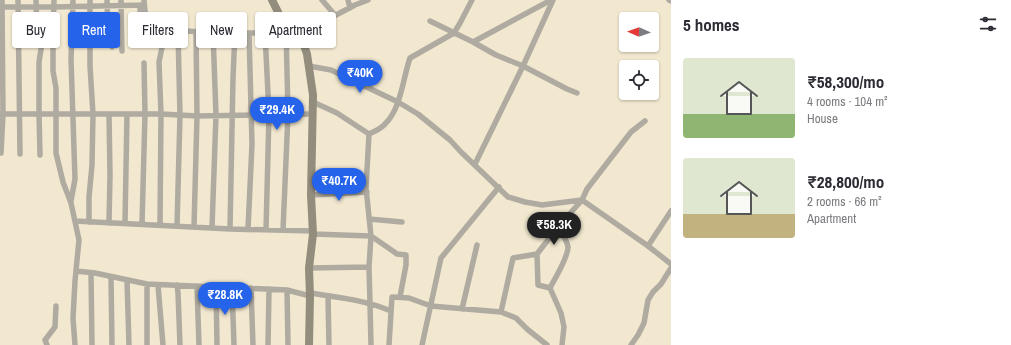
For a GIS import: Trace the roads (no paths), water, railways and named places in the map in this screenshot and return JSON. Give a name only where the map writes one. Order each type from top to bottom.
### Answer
[{"type":"street","points":[[2,0],[2,153]]},
{"type":"street","points":[[18,0],[20,154]]},
{"type":"street","points":[[36,0],[37,32],[42,43],[39,62],[38,114],[40,155]]},
{"type":"street","points":[[54,0],[53,39],[56,88],[56,153],[63,182],[71,203],[79,240],[73,318],[75,345]]},
{"type":"street","points":[[71,203],[74,179],[71,59],[74,7],[73,0]]},
{"type":"street","points":[[272,0],[278,12]]},
{"type":"street","points":[[322,0],[332,12]]},
{"type":"street","points":[[348,0],[350,8]]},
{"type":"street","points":[[336,15],[368,0]]},
{"type":"street","points":[[369,134],[385,125],[392,116],[398,102],[410,58],[454,33],[472,0]]},
{"type":"street","points":[[473,42],[552,0]]},
{"type":"street","points":[[475,164],[523,66],[552,0]]},
{"type":"street","points":[[1,7],[74,7],[90,3],[143,4]]},
{"type":"street","points":[[89,222],[93,114],[90,66],[90,3]]},
{"type":"street","points":[[121,3],[122,51]]},
{"type":"street","points":[[430,21],[496,55],[523,66],[577,93]]},
{"type":"street","points":[[188,31],[196,32]]},
{"type":"street","points":[[247,33],[255,33]]},
{"type":"street","points":[[248,229],[252,144],[250,33]]},
{"type":"street","points":[[160,225],[160,62],[162,48]]},
{"type":"street","points":[[177,226],[180,115],[178,48]]},
{"type":"street","points":[[194,227],[197,116],[196,48]]},
{"type":"street","points":[[212,228],[216,115],[214,48]]},
{"type":"street","points":[[230,229],[235,48]]},
{"type":"street","points":[[266,48],[269,114],[266,230]]},
{"type":"street","points":[[283,230],[288,114],[286,48]]},
{"type":"street","points":[[306,48],[308,54],[313,95],[311,195],[313,232],[309,268],[309,345]]},
{"type":"street","points":[[142,224],[145,114],[144,63]]},
{"type":"street","points":[[309,66],[331,70],[398,102],[418,114],[450,140],[508,197],[515,200],[542,205],[582,200],[671,264]]},
{"type":"street","points":[[313,102],[337,113],[369,134]]},
{"type":"street","points":[[2,114],[161,114],[197,116],[313,114]]},
{"type":"street","points":[[109,114],[109,223]]},
{"type":"street","points":[[125,223],[127,114]]},
{"type":"street","points":[[550,288],[538,285],[537,254],[582,200],[587,189],[631,132],[645,121]]},
{"type":"street","points":[[369,134],[367,192],[371,236],[368,268],[371,345]]},
{"type":"street","points":[[422,345],[441,258],[499,187]]},
{"type":"street","points":[[311,195],[367,192]]},
{"type":"street","points":[[648,246],[671,211]]},
{"type":"street","points":[[369,219],[402,222]]},
{"type":"street","points":[[75,221],[230,229],[283,230],[371,236],[397,254],[406,255],[406,265],[400,297]]},
{"type":"street","points":[[550,288],[565,259],[568,248],[566,238],[558,227]]},
{"type":"street","points":[[462,309],[477,245]]},
{"type":"street","points":[[501,312],[514,258],[537,254]]},
{"type":"street","points":[[309,268],[368,268]]},
{"type":"street","points":[[631,345],[644,323],[648,300],[661,284],[671,268]]},
{"type":"street","points":[[76,271],[147,284],[287,290],[370,304],[391,311]]},
{"type":"street","points":[[91,273],[92,345]]},
{"type":"street","points":[[111,277],[112,345]]},
{"type":"street","points":[[127,280],[129,345]]},
{"type":"street","points":[[147,284],[147,345]]},
{"type":"street","points":[[158,284],[163,345]]},
{"type":"street","points":[[177,285],[180,345]]},
{"type":"street","points":[[196,286],[199,345]]},
{"type":"street","points":[[216,287],[217,345]]},
{"type":"street","points":[[232,288],[234,345]]},
{"type":"street","points":[[251,288],[253,345]]},
{"type":"street","points":[[550,288],[561,313],[564,327],[562,345]]},
{"type":"street","points":[[268,345],[269,289]]},
{"type":"street","points":[[287,290],[288,345]]},
{"type":"street","points":[[328,296],[329,345]]},
{"type":"street","points":[[389,345],[392,297],[400,297],[409,298],[430,306],[501,312],[516,318],[526,330],[547,345]]},
{"type":"street","points":[[47,345],[45,340],[55,327],[56,306]]}]
